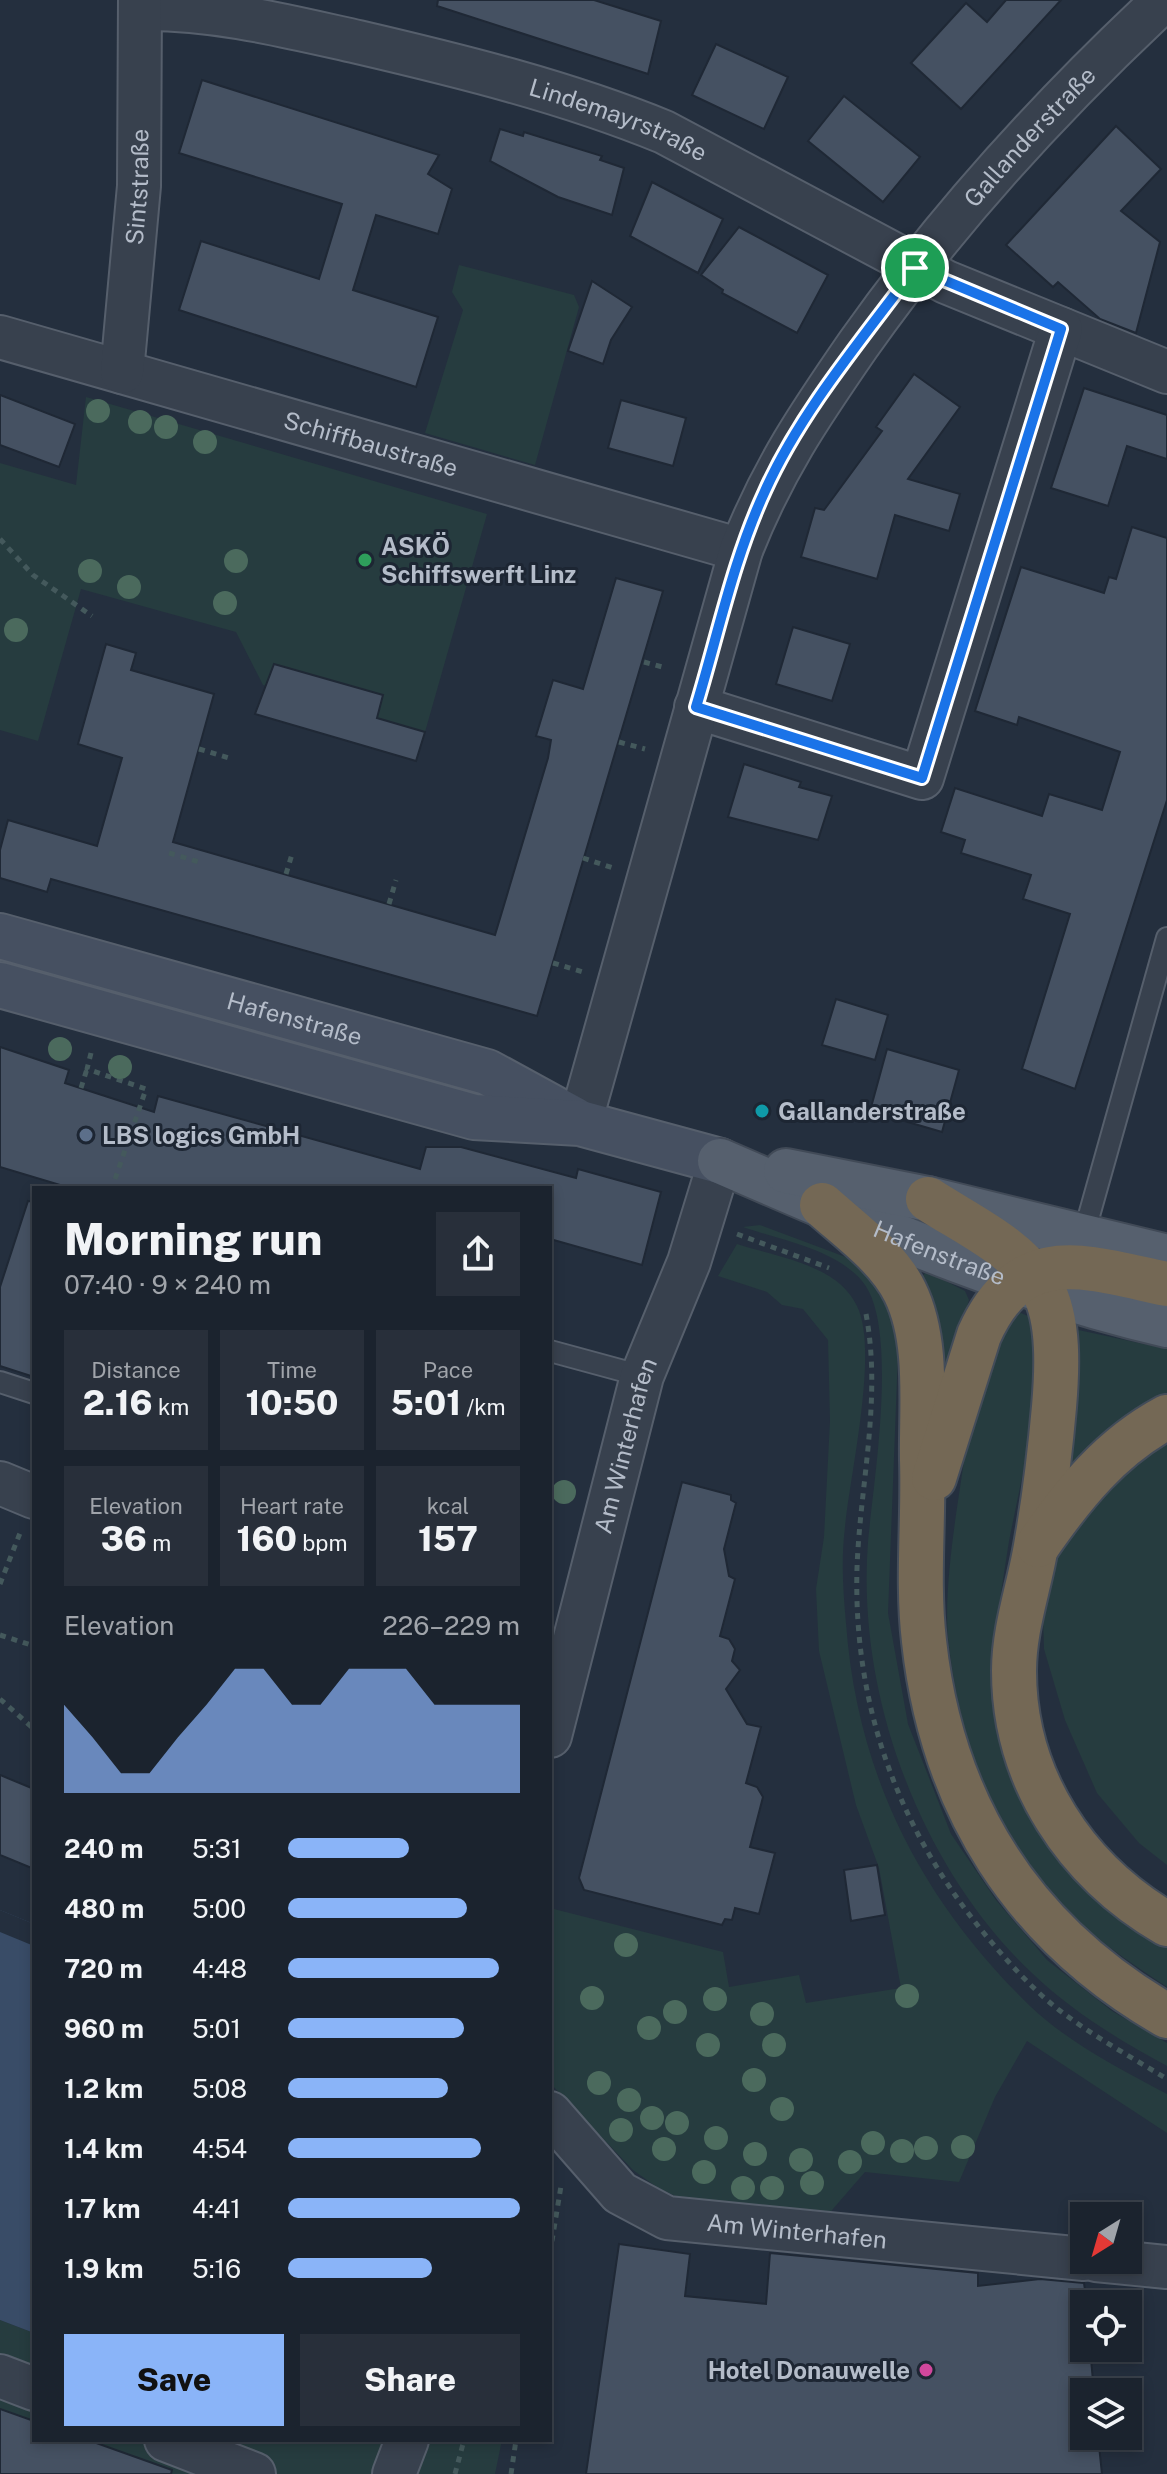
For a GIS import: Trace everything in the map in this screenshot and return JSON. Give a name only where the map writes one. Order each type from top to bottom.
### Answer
[{"type":"highway","points":[[928,1199],[1013,1254],[1030,1282],[1049,1304],[1056,1367],[1051,1441],[1036,1547],[1017,1633],[1014,1671],[1016,1705],[1033,1770],[1050,1807],[1098,1874],[1135,1905],[1167,1924]]},
{"type":"highway","points":[[822,1205],[884,1262],[907,1295],[918,1340],[924,1641],[931,1686],[960,1793],[984,1838],[1041,1917],[1111,1980],[1167,2016]]},
{"type":"highway","points":[[923,1510],[979,1335],[997,1301],[1030,1282],[1077,1266],[1167,1284]]},
{"type":"highway","points":[[1036,1547],[1066,1505],[1107,1459],[1167,1417]]},
{"type":"main road","name":"Hafenstraße","points":[[0,936],[487,1072],[580,1123]]},
{"type":"main road","name":"Hafenstraße","points":[[0,985],[474,1117],[580,1123],[720,1161],[821,1177],[928,1199],[1167,1257]]},
{"type":"main road","name":"Hafenstraße","points":[[720,1161],[822,1205],[1030,1282],[1167,1325]]},
{"type":"street","name":"Gallanderstraße","points":[[580,1123],[741,550],[765,490],[801,426],[915,268],[1042,120],[1164,0]]},
{"type":"street","name":"Lindemayrstraße","points":[[141,5],[225,14],[443,62],[625,117],[664,132],[915,268],[1167,372]]},
{"type":"street","name":"Sintstraße","points":[[122,372],[139,186],[141,5]]},
{"type":"street","points":[[696,707],[922,778],[1061,329]]},
{"type":"street","name":"Schiffbaustraße","points":[[0,337],[741,550]]},
{"type":"street","name":"Am Winterhafen","points":[[552,1715],[642,1376],[689,1262],[720,1161]]},
{"type":"street","points":[[0,1483],[32,1496]]},
{"type":"street","name":"Am Winterhafen","points":[[559,2124],[620,2193],[649,2211],[685,2222],[1070,2258]]},
{"type":"street","points":[[1142,2265],[1167,2267]]},
{"type":"street","points":[[0,2376],[32,2388]]},
{"type":"street","points":[[171,2442],[254,2474]]},
{"type":"street","points":[[394,2474],[406,2442]]},
{"type":"lane","points":[[1083,1237],[1167,938]]},
{"type":"lane","points":[[552,1352],[642,1376]]},
{"type":"lane","points":[[0,1382],[32,1392]]},
{"type":"path","points":[[0,539],[33,575],[92,616]]},
{"type":"path","points":[[644,662],[676,671]]},
{"type":"path","points":[[619,742],[653,751]]},
{"type":"path","points":[[199,749],[229,758]]},
{"type":"path","points":[[286,874],[293,851]]},
{"type":"path","points":[[169,853],[199,862]]},
{"type":"path","points":[[583,858],[619,870]]},
{"type":"path","points":[[389,904],[396,880]]},
{"type":"path","points":[[553,963],[588,973]]},
{"type":"path","points":[[81,1088],[93,1048]]},
{"type":"path","points":[[87,1069],[146,1089],[113,1186]]},
{"type":"path","points":[[0,1584],[10,1560]]},
{"type":"path","points":[[0,1635],[32,1645]]},
{"type":"path","points":[[0,1699],[32,1727]]},
{"type":"path","points":[[552,2224],[559,2124]]},
{"type":"path","points":[[455,2474],[463,2442]]},
{"type":"path","points":[[511,2474],[516,2442]]},
{"type":"green space","points":[[459,265],[574,295],[579,307],[535,465],[425,433],[463,310],[452,292]]},
{"type":"green space","points":[[86,397],[487,514],[425,732],[263,685],[236,632],[81,589],[38,741],[0,730],[0,463],[76,485]]},
{"type":"green space","points":[[760,1225],[859,1262],[880,1284],[899,1327],[888,1613],[908,1724],[951,1834],[996,1900],[1047,1960],[1112,2011],[1167,2043],[1167,2066],[1097,2024],[1033,1974],[993,1932],[958,1884],[928,1832],[904,1776],[885,1718],[873,1659],[867,1600],[868,1542],[882,1368],[880,1332],[873,1302],[862,1281],[837,1261],[806,1247],[743,1227]]},
{"type":"green space","points":[[737,1244],[821,1271],[848,1292],[857,1306],[863,1326],[864,1382],[844,1539],[844,1599],[853,1679],[864,1732],[880,1783],[901,1832],[927,1878],[957,1923],[991,1965],[1030,2006],[1078,2044],[1167,2094],[1167,2133],[1027,2041],[995,2097],[959,2182],[865,2172],[826,2217],[682,2199],[658,2188],[633,2170],[552,2085],[552,1909],[723,1952],[729,1987],[799,1975],[806,2003],[901,1988],[879,1868],[856,1805],[819,1651],[816,1589],[824,1537],[830,1421],[828,1340],[803,1309],[782,1305],[767,1292],[718,1276]]},
{"type":"green space","points":[[926,1271],[965,1291],[969,1300],[939,1404],[920,1281]]},
{"type":"green space","points":[[1016,1311],[1033,1318],[1037,1404],[1009,1541],[994,1638],[993,1710],[1011,1780],[1044,1842],[1087,1891],[1167,1944],[1167,1987],[1082,1926],[1033,1875],[1013,1845],[981,1779],[960,1709],[947,1620],[955,1519],[968,1435],[984,1371]]},
{"type":"green space","points":[[1069,1328],[1167,1349],[1167,1399],[1055,1495]]},
{"type":"green space","points":[[1167,1434],[1167,1865],[1139,1843],[1097,1793],[1065,1720],[1044,1649],[1042,1581],[1082,1509]]},
{"type":"green space","points":[[0,2320],[32,2332],[32,2442],[502,2442],[495,2474],[0,2474]]},
{"type":"water","points":[[0,1910],[32,1923],[32,2332],[0,2320]]},
{"type":"pier","points":[[0,1910],[32,1923],[32,1945],[0,1932]]},
{"type":"building","points":[[438,0],[594,0],[661,21],[648,74],[437,6]]},
{"type":"building","points":[[1006,0],[1061,0],[961,109],[911,63],[966,3],[987,22]]},
{"type":"building","points":[[716,44],[788,77],[764,129],[692,95]]},
{"type":"building","points":[[202,80],[439,155],[428,174],[452,189],[438,234],[376,215],[353,290],[438,317],[416,387],[179,310],[201,241],[319,279],[342,204],[179,153]]},
{"type":"building","points":[[844,96],[920,157],[883,202],[808,141]]},
{"type":"building","points":[[1116,126],[1161,169],[1121,211],[1160,242],[1136,333],[1100,319],[1058,282],[1053,287],[1006,245]]},
{"type":"building","points":[[500,129],[523,136],[524,132],[602,156],[600,160],[624,168],[612,215],[558,197],[490,161]]},
{"type":"building","points":[[652,182],[723,219],[698,273],[630,236]]},
{"type":"building","points":[[739,227],[828,275],[797,333],[722,293],[723,290],[701,275]]},
{"type":"building","points":[[592,281],[632,307],[611,340],[603,364],[568,351]]},
{"type":"building","points":[[914,374],[960,407],[908,479],[960,494],[949,531],[895,515],[877,579],[801,557],[815,508],[824,510],[882,431],[876,427]]},
{"type":"building","points":[[1084,388],[1167,415],[1167,459],[1127,446],[1108,506],[1051,488]]},
{"type":"building","points":[[0,395],[75,424],[59,467],[0,445]]},
{"type":"building","points":[[621,400],[686,418],[673,466],[608,448]]},
{"type":"building","points":[[1132,527],[1167,538],[1167,800],[1075,1089],[1022,1069],[1070,914],[1023,899],[1031,875],[961,853],[965,840],[941,832],[955,788],[1042,816],[1049,794],[1102,810],[1120,752],[1019,717],[1017,725],[975,711],[1021,567],[1104,593],[1109,577],[1116,579]]},
{"type":"building","points":[[616,578],[663,591],[537,1016],[51,879],[47,892],[0,878],[0,850],[8,820],[97,846],[122,758],[78,744],[106,644],[136,653],[131,670],[214,694],[173,842],[495,935],[548,758],[551,740],[536,736],[553,680],[583,689]]},
{"type":"building","points":[[793,627],[850,644],[832,701],[776,684]]},
{"type":"building","points":[[274,664],[383,695],[377,718],[425,732],[416,761],[255,714]]},
{"type":"building","points":[[744,764],[801,782],[799,787],[832,796],[818,840],[728,817]]},
{"type":"building","points":[[836,999],[888,1015],[875,1060],[822,1045]]},
{"type":"building","points":[[0,1047],[69,1070],[65,1083],[154,1112],[158,1096],[420,1169],[426,1147],[461,1147],[576,1178],[578,1169],[661,1192],[642,1265],[552,1240],[552,1186],[63,1186],[0,1167]]},
{"type":"building","points":[[887,1049],[959,1070],[942,1132],[870,1111]]},
{"type":"building","points":[[28,1201],[32,1202],[32,1376],[0,1366],[0,1287]]},
{"type":"building","points":[[682,1482],[731,1495],[731,1500],[736,1503],[724,1549],[729,1576],[735,1579],[720,1636],[729,1639],[735,1649],[732,1661],[740,1670],[726,1689],[747,1724],[761,1727],[746,1783],[757,1787],[763,1797],[750,1847],[775,1853],[759,1914],[735,1908],[732,1920],[725,1919],[722,1925],[584,1890],[579,1878]]},
{"type":"building","points":[[0,1775],[32,1788],[32,1868],[0,1855]]},
{"type":"building","points":[[877,1865],[885,1915],[851,1921],[844,1870]]},
{"type":"building","name":"Hotel Donauwelle","points":[[619,2244],[690,2254],[685,2296],[766,2304],[770,2253],[978,2273],[978,2286],[1040,2279],[1084,2283],[1085,2290],[1070,2290],[1070,2362],[1091,2362],[1093,2378],[1070,2378],[1070,2450],[1099,2450],[1102,2474],[586,2474]]},
{"type":"building","points":[[0,2409],[32,2420],[32,2442],[94,2442],[172,2470],[171,2474],[0,2474]]},
{"type":"place","name":"ASKÖ Schiffswerft Linz","points":[[365,560]]},
{"type":"place","name":"Gallanderstraße","points":[[762,1111]]},
{"type":"place","name":"LBS logics GmbH","points":[[86,1135]]},
{"type":"place","name":"Hotel Donauwelle","points":[[926,2370]]},
{"type":"route","points":[[915,268],[1061,329],[922,778],[696,707],[741,550],[765,490],[801,426],[915,268]]}]
